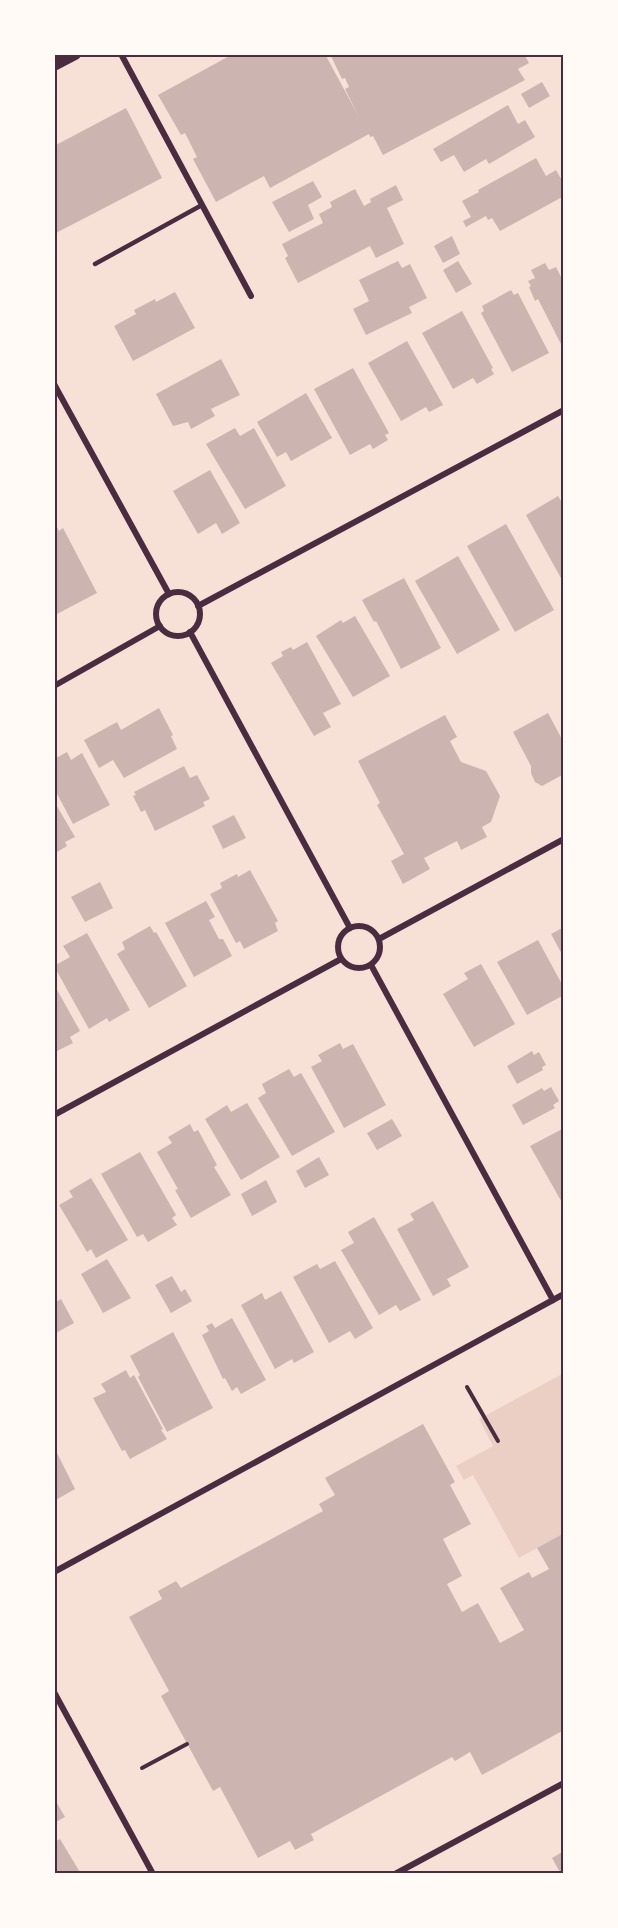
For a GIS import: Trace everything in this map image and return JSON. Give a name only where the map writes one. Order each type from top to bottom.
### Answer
[{"type":"main road","points":[[54,64],[75,54]]},
{"type":"street","points":[[121,54],[251,296]]},
{"type":"street","points":[[54,384],[169,594]]},
{"type":"street","points":[[198,606],[564,410]]},
{"type":"street","points":[[169,594],[185,594],[192,598],[198,606],[197,624],[190,632],[180,636],[166,633],[160,626],[156,615],[160,602],[169,594]]},
{"type":"street","points":[[54,686],[160,626]]},
{"type":"street","points":[[190,632],[350,928]]},
{"type":"street","points":[[379,939],[564,839]]},
{"type":"street","points":[[365,927],[372,930],[379,939],[381,949],[379,957],[371,965],[362,969],[354,968],[341,959],[338,942],[350,928],[365,927]]},
{"type":"street","points":[[54,1115],[341,959]]},
{"type":"street","points":[[371,965],[553,1300]]},
{"type":"street","points":[[54,1572],[564,1294]]},
{"type":"street","points":[[54,1692],[153,1874]]},
{"type":"street","points":[[395,1874],[564,1783]]},
{"type":"lane","points":[[95,264],[202,205]]},
{"type":"path","points":[[467,1387],[498,1441]]},
{"type":"path","points":[[142,1768],[187,1744]]},
{"type":"shaded area","points":[[564,1373],[564,1533],[519,1558],[473,1475],[464,1480],[456,1466],[493,1446],[479,1419]]},
{"type":"building","points":[[233,54],[325,54],[359,117],[345,89],[349,87],[345,78],[342,79],[330,54],[524,54],[529,63],[518,69],[525,80],[383,155],[373,136],[370,137],[369,134],[270,188],[264,176],[216,202],[193,159],[197,157],[185,133],[181,135],[158,95]]},
{"type":"building","points":[[542,82],[550,96],[529,108],[521,94]]},
{"type":"building","points":[[508,105],[518,124],[525,120],[535,137],[489,164],[486,159],[464,172],[454,155],[441,162],[433,149]]},
{"type":"building","points":[[126,108],[162,178],[54,234],[54,146]]},
{"type":"building","points":[[536,158],[546,176],[556,170],[564,184],[564,196],[500,231],[492,218],[488,220],[486,216],[466,227],[463,221],[471,217],[462,201]]},
{"type":"building","points":[[313,181],[322,197],[308,205],[314,219],[289,232],[272,202]]},
{"type":"building","points":[[396,185],[403,200],[387,208],[404,244],[376,258],[370,246],[298,283],[285,258],[288,256],[282,244],[323,223],[319,214],[332,207],[330,202],[355,189],[364,206],[371,202],[370,199]]},
{"type":"building","points":[[452,236],[460,254],[443,263],[434,246]]},
{"type":"building","points":[[398,261],[402,268],[410,264],[427,298],[409,307],[412,313],[366,335],[353,309],[369,301],[359,280]]},
{"type":"building","points":[[458,261],[472,284],[456,293],[443,270]]},
{"type":"building","points":[[545,263],[549,270],[556,267],[564,283],[564,350],[538,299],[535,301],[529,287],[531,286],[528,281],[535,278],[531,270]]},
{"type":"building","points":[[511,290],[514,295],[518,293],[549,353],[512,372],[481,313],[484,311],[482,306]]},
{"type":"building","points":[[175,292],[195,328],[133,361],[114,326],[136,314],[134,310]]},
{"type":"building","points":[[462,311],[493,368],[491,369],[494,374],[477,384],[473,378],[453,389],[422,333]]},
{"type":"building","points":[[407,341],[443,405],[429,412],[426,407],[401,421],[368,363]]},
{"type":"building","points":[[221,359],[240,395],[211,409],[215,416],[191,429],[188,422],[173,426],[156,394]]},
{"type":"building","points":[[353,368],[389,433],[385,435],[388,440],[373,449],[370,444],[350,455],[314,389]]},
{"type":"building","points":[[306,393],[332,438],[291,461],[286,452],[277,457],[257,422]]},
{"type":"building","points":[[235,428],[240,436],[254,428],[286,486],[245,509],[206,444]]},
{"type":"building","points":[[210,470],[240,523],[222,534],[216,523],[198,534],[173,491]]},
{"type":"building","points":[[558,496],[564,506],[564,579],[562,580],[526,515]]},
{"type":"building","points":[[54,522],[59,531],[63,528],[97,593],[55,615]]},
{"type":"building","points":[[506,524],[554,610],[515,632],[467,546]]},
{"type":"building","points":[[458,556],[500,630],[457,654],[415,581]]},
{"type":"building","points":[[404,578],[441,648],[401,669],[376,621],[374,622],[362,600]]},
{"type":"building","points":[[355,616],[390,676],[353,697],[316,636],[341,620],[343,623]]},
{"type":"building","points":[[307,642],[341,704],[323,713],[331,727],[314,736],[271,663],[283,656],[281,652],[291,647],[293,650]]},
{"type":"building","points":[[159,708],[173,735],[171,736],[177,749],[124,778],[113,760],[99,768],[84,740],[117,722],[121,730]]},
{"type":"building","points":[[548,713],[564,743],[564,774],[542,786],[535,782],[531,766],[513,732]]},
{"type":"building","points":[[445,715],[457,737],[450,741],[461,762],[486,771],[500,796],[491,822],[482,827],[487,837],[461,850],[457,841],[424,858],[430,869],[403,884],[391,861],[404,854],[377,805],[380,803],[358,761]]},
{"type":"building","points":[[67,752],[71,760],[82,753],[110,805],[73,824],[54,788],[54,759]]},
{"type":"building","points":[[184,766],[190,778],[197,775],[210,799],[203,802],[205,806],[155,831],[145,810],[141,812],[133,796],[136,795],[134,792]]},
{"type":"building","points":[[54,801],[75,837],[65,842],[67,846],[57,852],[54,847]]},
{"type":"building","points":[[234,815],[246,838],[223,849],[212,826]]},
{"type":"building","points":[[250,870],[278,921],[275,923],[278,931],[244,949],[240,941],[236,943],[210,894],[222,888],[220,883]]},
{"type":"building","points":[[100,882],[113,908],[85,922],[71,897]]},
{"type":"building","points":[[206,901],[215,917],[209,920],[219,939],[223,939],[232,956],[194,977],[165,923]]},
{"type":"building","points":[[150,926],[154,933],[156,932],[187,986],[149,1008],[117,954],[125,949],[122,942]]},
{"type":"building","points":[[564,927],[564,958],[551,934]]},
{"type":"building","points":[[87,933],[130,1010],[109,1022],[107,1018],[89,1029],[54,966],[70,957],[63,946]]},
{"type":"building","points":[[538,940],[564,988],[564,995],[527,1015],[497,962]]},
{"type":"building","points":[[481,964],[515,1024],[474,1047],[443,994],[468,979],[464,973]]},
{"type":"building","points":[[56,988],[80,1031],[70,1037],[73,1043],[57,1051],[54,1046],[54,990]]},
{"type":"building","points":[[340,1043],[343,1049],[353,1044],[386,1105],[344,1128],[311,1067],[322,1061],[318,1055]]},
{"type":"building","points":[[532,1051],[534,1055],[539,1052],[546,1065],[542,1067],[543,1070],[517,1084],[507,1066]]},
{"type":"building","points":[[289,1069],[294,1077],[301,1073],[335,1132],[292,1156],[258,1098],[266,1093],[262,1084]]},
{"type":"building","points":[[551,1087],[559,1101],[553,1105],[555,1108],[523,1125],[512,1105],[542,1088],[544,1091]]},
{"type":"building","points":[[247,1103],[280,1157],[241,1180],[205,1119],[227,1105],[231,1112]]},
{"type":"building","points":[[392,1119],[402,1136],[377,1150],[367,1133]]},
{"type":"building","points":[[190,1124],[194,1132],[198,1130],[217,1165],[214,1167],[231,1195],[191,1218],[157,1152],[172,1143],[168,1137]]},
{"type":"building","points":[[564,1128],[564,1206],[530,1146]]},
{"type":"building","points":[[140,1152],[176,1215],[172,1218],[177,1225],[148,1242],[143,1234],[137,1237],[101,1174]]},
{"type":"building","points":[[319,1157],[329,1175],[305,1188],[296,1171]]},
{"type":"building","points":[[91,1178],[128,1240],[96,1258],[91,1249],[87,1252],[59,1205],[73,1197],[69,1191]]},
{"type":"building","points":[[266,1180],[277,1202],[252,1216],[241,1194]]},
{"type":"building","points":[[433,1201],[469,1267],[447,1279],[451,1286],[433,1296],[397,1229],[414,1220],[410,1214]]},
{"type":"building","points":[[374,1217],[421,1300],[400,1311],[396,1305],[379,1315],[341,1250],[354,1243],[348,1232]]},
{"type":"building","points":[[107,1259],[131,1298],[103,1313],[81,1274]]},
{"type":"building","points":[[335,1261],[373,1328],[355,1339],[350,1331],[329,1343],[293,1277],[317,1264],[320,1269]]},
{"type":"building","points":[[172,1276],[181,1292],[185,1289],[192,1301],[171,1313],[155,1285]]},
{"type":"building","points":[[281,1291],[314,1352],[294,1363],[292,1359],[275,1369],[241,1305],[262,1293],[265,1300]]},
{"type":"building","points":[[61,1299],[74,1323],[54,1334],[54,1303]]},
{"type":"building","points":[[232,1318],[266,1380],[241,1394],[237,1387],[232,1391],[225,1378],[223,1379],[202,1335],[209,1331],[206,1326],[212,1323],[215,1328]]},
{"type":"building","points":[[173,1332],[213,1408],[167,1432],[138,1377],[140,1375],[130,1356]]},
{"type":"building","points":[[126,1370],[130,1378],[134,1375],[167,1439],[130,1459],[125,1450],[122,1451],[93,1398],[106,1392],[101,1384]]},
{"type":"building","points":[[423,1424],[455,1482],[450,1485],[471,1524],[443,1539],[462,1576],[447,1584],[462,1612],[478,1603],[500,1643],[524,1630],[500,1588],[529,1572],[532,1578],[549,1569],[537,1548],[564,1533],[564,1730],[482,1775],[470,1752],[455,1761],[452,1757],[311,1834],[314,1840],[295,1850],[290,1841],[258,1858],[220,1787],[213,1791],[161,1696],[169,1691],[129,1617],[162,1599],[158,1591],[176,1581],[181,1588],[323,1511],[319,1504],[335,1495],[325,1478]]},
{"type":"building","points":[[54,1447],[75,1489],[54,1501]]},
{"type":"building","points":[[54,1798],[65,1817],[54,1823]]},
{"type":"building","points":[[60,1839],[81,1874],[54,1874],[54,1842]]},
{"type":"building","points":[[564,1851],[564,1874],[561,1874],[552,1858]]}]
